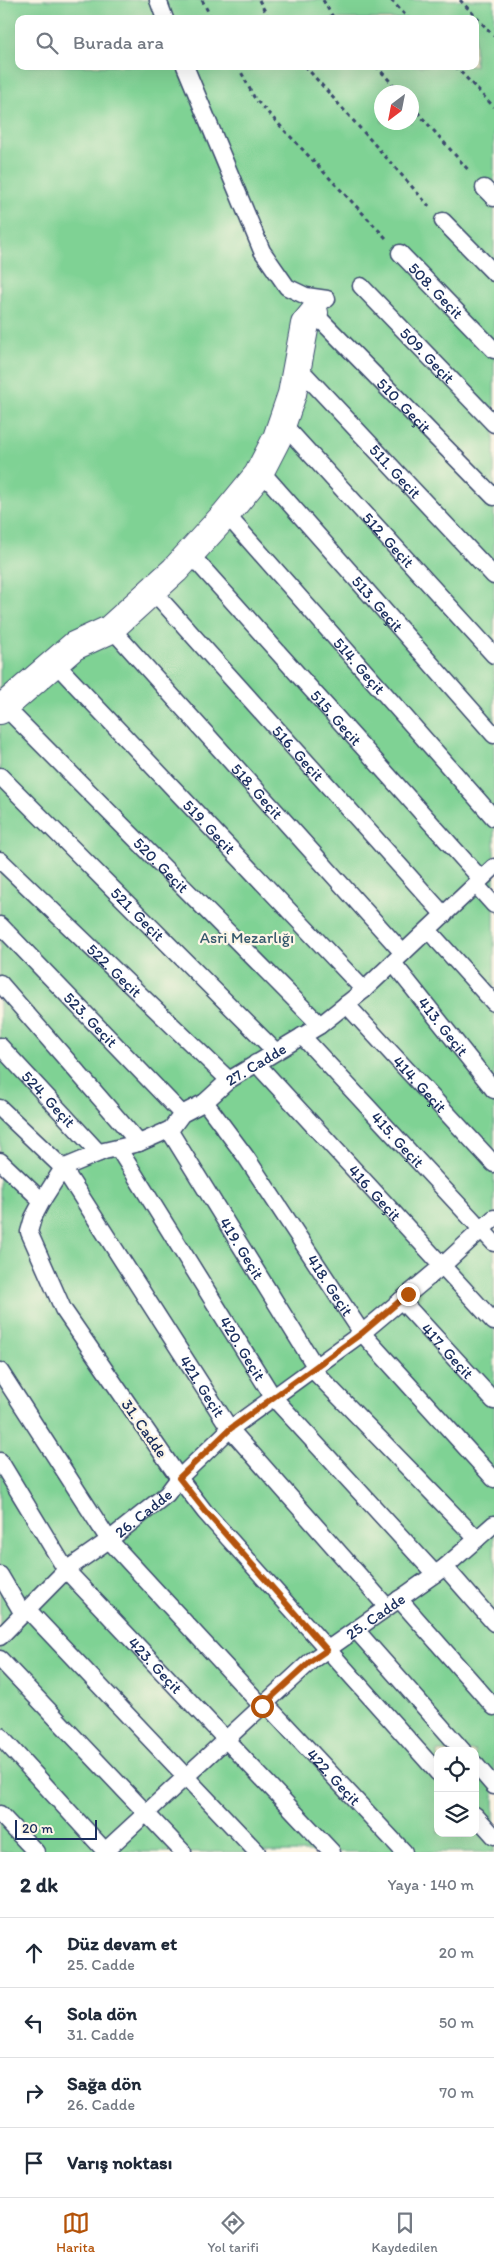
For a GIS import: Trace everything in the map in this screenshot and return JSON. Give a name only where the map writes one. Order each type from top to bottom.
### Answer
[{"type":"street","points":[[2,707],[74,646],[111,628],[191,554],[226,514],[260,470],[277,438],[292,394],[305,324],[320,306]]},
{"type":"lane","points":[[158,0],[164,15]]},
{"type":"lane","points":[[187,70],[262,251],[287,287],[306,296],[320,306]]},
{"type":"lane","points":[[443,221],[494,273]]},
{"type":"lane","name":"508. Geçit","points":[[400,253],[494,350]]},
{"type":"lane","name":"509. Geçit","points":[[360,286],[494,424]]},
{"type":"lane","name":"510. Geçit","points":[[320,306],[494,498]]},
{"type":"lane","name":"511. Geçit","points":[[297,366],[494,576]]},
{"type":"lane","name":"512. Geçit","points":[[282,423],[494,655]]},
{"type":"lane","name":"513. Geçit","points":[[260,470],[494,735]]},
{"type":"lane","name":"514. Geçit","points":[[226,514],[494,818]]},
{"type":"lane","name":"515. Geçit","points":[[191,554],[479,882],[494,905]]},
{"type":"lane","name":"516. Geçit","points":[[152,590],[444,915]]},
{"type":"lane","name":"518. Geçit","points":[[111,628],[398,958]]},
{"type":"lane","name":"519. Geçit","points":[[55,663],[364,990]]},
{"type":"lane","name":"520. Geçit","points":[[2,707],[320,1025]]},
{"type":"lane","name":"521. Geçit","points":[[0,776],[275,1051]]},
{"type":"lane","name":"522. Geçit","points":[[0,860],[229,1080]]},
{"type":"lane","name":"27. Cadde","points":[[63,1168],[99,1153],[139,1143],[169,1130],[182,1114],[205,1102],[229,1080],[320,1025],[364,990],[494,867]]},
{"type":"lane","name":"523. Geçit","points":[[0,925],[182,1114]]},
{"type":"lane","points":[[428,930],[494,1003]]},
{"type":"lane","name":"413. Geçit","points":[[398,958],[494,1090]]},
{"type":"lane","points":[[0,982],[139,1143]]},
{"type":"lane","name":"414. Geçit","points":[[346,1004],[494,1164]]},
{"type":"lane","name":"415. Geçit","points":[[302,1036],[494,1243]]},
{"type":"lane","name":"524. Geçit","points":[[0,1046],[99,1153]]},
{"type":"lane","name":"416. Geçit","points":[[256,1063],[494,1322]]},
{"type":"lane","name":"418. Geçit","points":[[205,1102],[246,1157],[362,1333],[494,1479]]},
{"type":"lane","name":"421. Geçit","points":[[0,1108],[63,1168],[230,1429],[393,1603],[494,1707]]},
{"type":"lane","name":"419. Geçit","points":[[169,1130],[313,1368],[488,1532]]},
{"type":"lane","name":"420. Geçit","points":[[118,1148],[273,1397],[440,1570],[494,1623]]},
{"type":"lane","points":[[0,1161],[42,1201],[63,1168]]},
{"type":"lane","name":"31. Cadde","points":[[42,1201],[32,1218],[29,1232],[63,1309],[179,1478],[206,1512],[327,1650],[434,1769]]},
{"type":"lane","name":"26. Cadde","points":[[0,1637],[66,1570],[109,1540],[168,1494],[179,1478],[230,1429],[362,1333],[442,1266],[494,1218]]},
{"type":"lane","name":"417. Geçit","points":[[401,1300],[494,1401]]},
{"type":"lane","name":"422. Geçit","points":[[0,1371],[109,1540],[404,1852]]},
{"type":"lane","name":"423. Geçit","points":[[0,1461],[66,1570],[332,1852]]},
{"type":"lane","name":"25. Cadde","points":[[105,1852],[311,1661],[440,1570],[488,1532]]},
{"type":"lane","points":[[0,1575],[25,1612],[186,1775],[257,1852]]},
{"type":"lane","points":[[356,1630],[459,1747]]},
{"type":"lane","points":[[0,1659],[183,1852]]},
{"type":"lane","points":[[0,1736],[105,1852]]},
{"type":"lane","points":[[479,1769],[494,1786]]},
{"type":"lane","points":[[0,1814],[36,1852]]},
{"type":"lane","points":[[479,1819],[494,1836]]},
{"type":"path","points":[[202,0],[210,15]]},
{"type":"path","points":[[259,0],[268,15]]},
{"type":"path","points":[[323,0],[332,15]]},
{"type":"path","points":[[391,0],[405,15]]},
{"type":"path","points":[[460,0],[474,15]]},
{"type":"path","points":[[479,20],[494,36]]},
{"type":"path","points":[[240,70],[255,99],[400,253]]},
{"type":"path","points":[[309,70],[443,221]]},
{"type":"path","points":[[380,70],[394,85]]},
{"type":"path","points":[[459,70],[494,106]]},
{"type":"path","points":[[419,114],[489,193]]},
{"type":"green space","name":"Asri Mezarlığı","points":[[0,0],[494,0],[494,1852],[0,1852]]},
{"type":"route","points":[[262,1706],[311,1661],[327,1650],[206,1512],[179,1478],[230,1429],[362,1333],[408,1294]]}]
